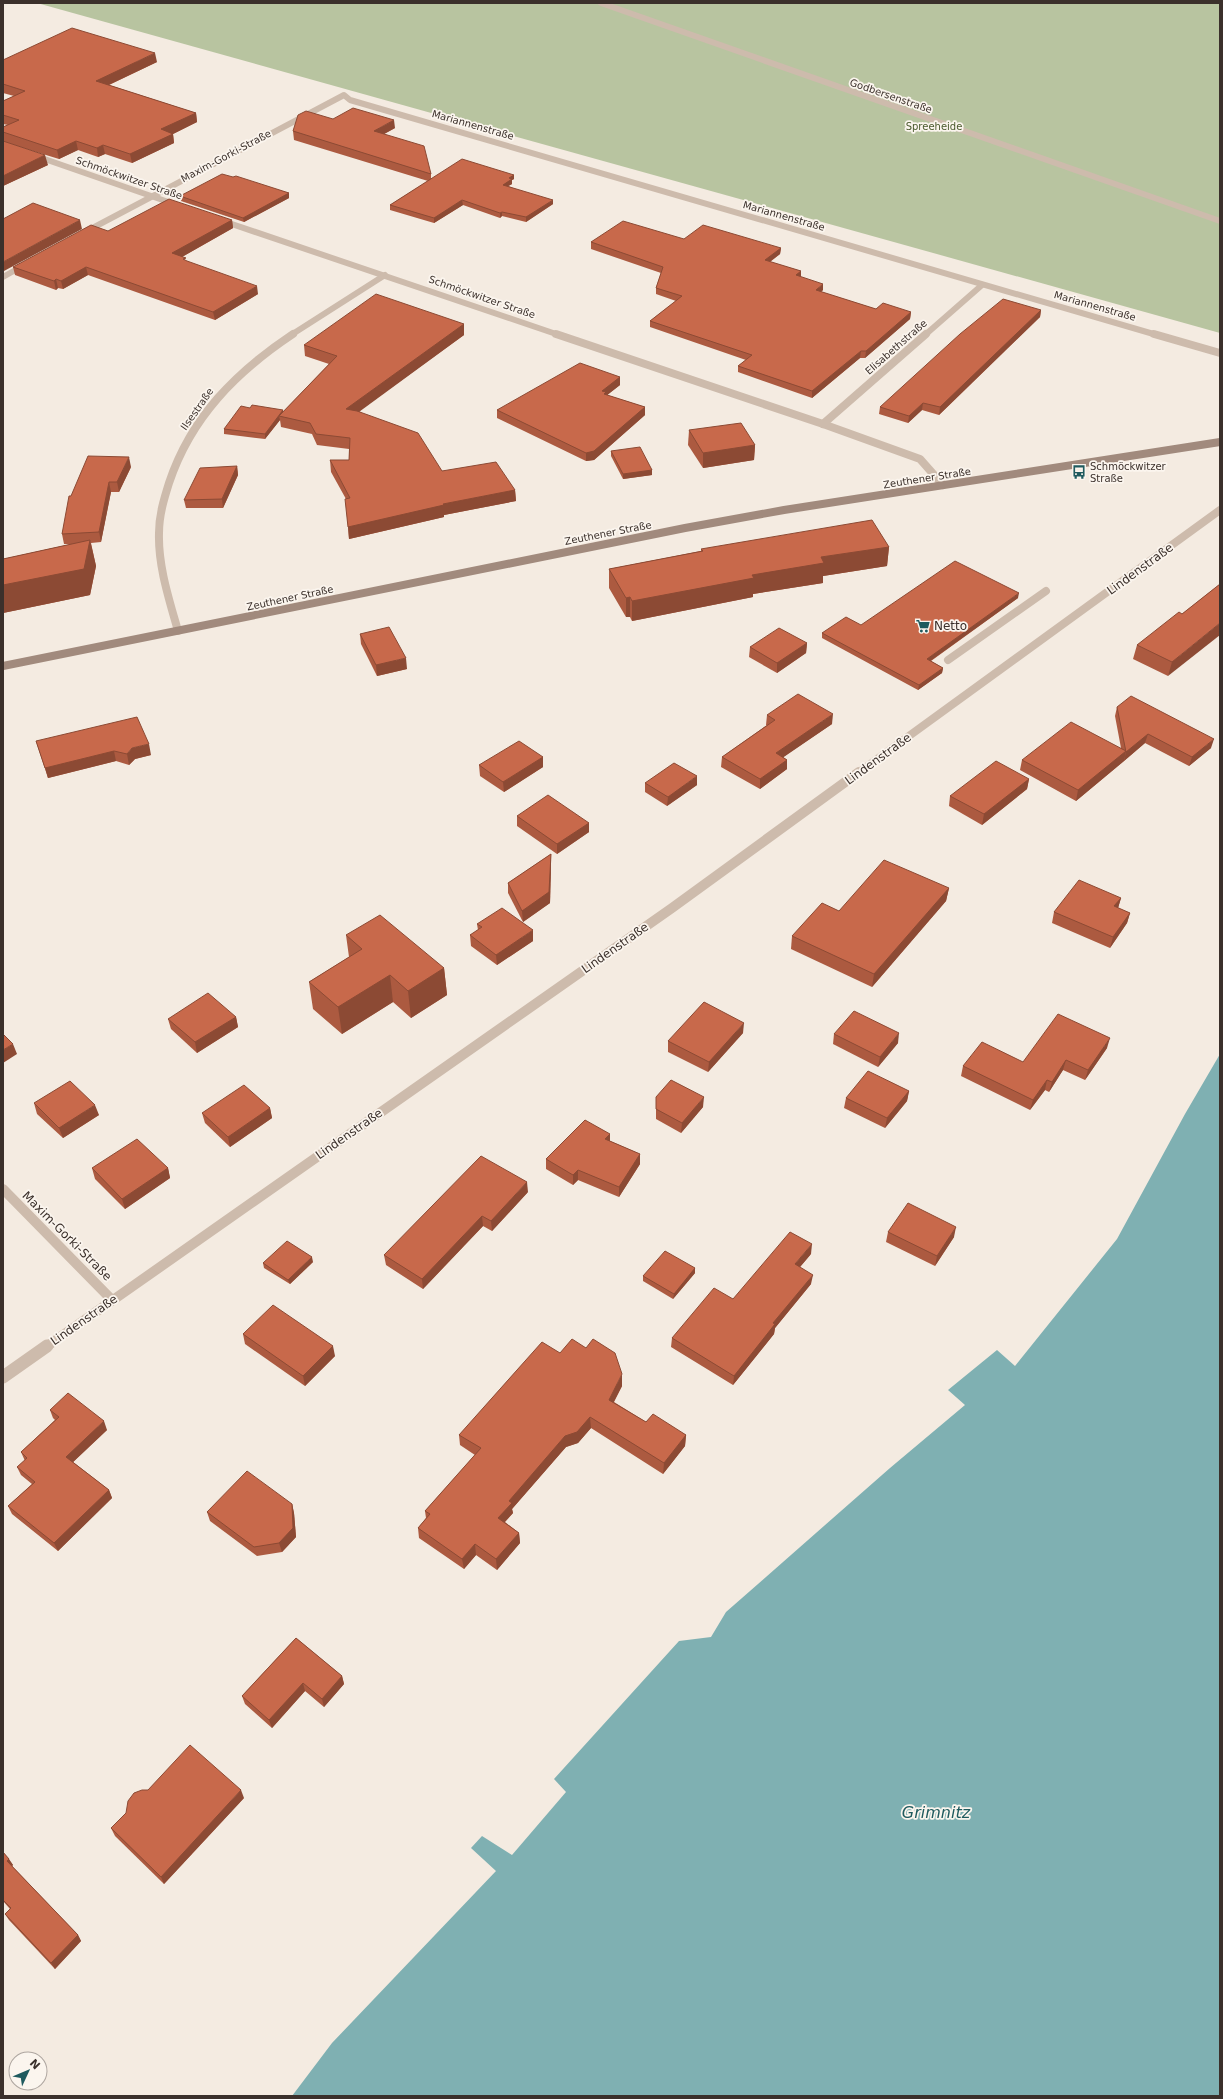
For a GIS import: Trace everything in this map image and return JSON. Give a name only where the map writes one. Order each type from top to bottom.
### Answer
[{"type":"main road","name":"Zeuthener Straße","points":[[3,666],[685,528],[943,485],[1220,442]]},
{"type":"street","name":"Godbersenstraße","points":[[601,3],[1220,221]]},
{"type":"street","name":"Maxim-Gorki-Straße","points":[[76,236],[344,95]]},
{"type":"street","name":"Mariannenstraße","points":[[344,95],[350,100],[1220,353]]},
{"type":"street","name":"Schmöckwitzer Straße","points":[[22,151],[183,207]]},
{"type":"street","name":"Schmöckwitzer Straße","points":[[213,217],[823,424],[920,459],[943,485]]},
{"type":"street","points":[[3,277],[33,260]]},
{"type":"street","name":"Ilsestraße","points":[[178,631],[161,556],[159,521],[167,484],[175,463],[189,437],[223,390],[244,371],[328,311],[385,275]]},
{"type":"street","name":"Elisabethstraße","points":[[823,424],[982,285]]},
{"type":"street","name":"Lindenstraße","points":[[3,1377],[672,908],[1220,510]]},
{"type":"street","points":[[948,660],[1046,591]]},
{"type":"street","name":"Maxim-Gorki-Straße","points":[[3,1189],[112,1300]]},
{"type":"green space","name":"Spreeheide","points":[[37,3],[1220,3],[1220,333]]},
{"type":"water","name":"Grimnitz","points":[[1220,1054],[1220,2096],[292,2096],[332,2043],[496,1871],[471,1848],[482,1836],[512,1855],[566,1792],[554,1779],[679,1641],[711,1637],[726,1612],[890,1468],[965,1405],[948,1390],[997,1350],[1015,1366],[1117,1239],[1185,1114]]},
{"type":"building","points":[[72,28],[155,53],[96,81],[196,113],[161,129],[173,134],[130,154],[103,145],[97,148],[76,141],[57,150],[3,132],[3,127],[19,120],[3,115],[3,101],[25,91],[3,84],[3,60]]},
{"type":"building","points":[[353,108],[394,120],[374,131],[424,146],[431,174],[293,131],[298,115],[306,111],[333,119]]},
{"type":"building","points":[[3,141],[45,155],[3,176]]},
{"type":"building","points":[[462,159],[514,175],[509,178],[512,179],[503,185],[553,200],[526,217],[502,212],[500,213],[462,200],[434,218],[390,205]]},
{"type":"building","points":[[222,174],[233,177],[236,176],[289,193],[243,218],[180,196]]},
{"type":"building","points":[[169,199],[232,220],[172,253],[186,258],[183,259],[187,261],[257,286],[213,312],[86,267],[61,281],[56,279],[54,281],[13,267],[91,225],[108,231]]},
{"type":"building","points":[[33,203],[80,220],[3,262],[3,219]]},
{"type":"building","points":[[623,221],[684,239],[703,225],[781,248],[765,260],[801,271],[796,275],[823,284],[816,290],[876,309],[883,303],[911,312],[866,351],[861,351],[812,391],[738,366],[752,355],[650,321],[682,296],[656,288],[663,267],[591,242]]},
{"type":"building","points":[[376,294],[464,324],[346,409],[357,411],[418,433],[442,471],[496,462],[515,490],[443,504],[444,505],[348,527],[345,499],[350,498],[330,460],[349,460],[350,438],[316,434],[310,423],[279,416],[337,356],[304,345]]},
{"type":"building","points":[[1003,299],[1041,310],[940,407],[923,403],[909,416],[880,407],[960,334]]},
{"type":"building","points":[[580,363],[620,377],[602,391],[606,392],[604,394],[645,407],[594,451],[586,453],[497,410]]},
{"type":"building","points":[[252,405],[283,410],[265,434],[224,429],[241,406],[250,408]]},
{"type":"building","points":[[741,423],[755,445],[703,453],[689,430]]},
{"type":"building","points":[[640,447],[652,470],[623,474],[611,451]]},
{"type":"building","points":[[88,456],[129,457],[117,482],[109,482],[99,532],[62,534],[69,496],[71,496]]},
{"type":"building","points":[[237,466],[222,499],[184,500],[200,468]]},
{"type":"building","points":[[872,520],[889,547],[821,557],[824,563],[752,575],[754,578],[632,601],[630,597],[626,598],[609,569],[703,551],[701,549]]},
{"type":"building","points":[[90,540],[84,569],[3,585],[3,559]]},
{"type":"building","name":"Netto","points":[[955,561],[1019,593],[927,659],[943,668],[919,685],[822,633],[846,617],[861,625]]},
{"type":"building","points":[[1220,584],[1220,623],[1172,662],[1137,645],[1179,612],[1182,614]]},
{"type":"building","points":[[389,627],[406,658],[376,665],[360,634]]},
{"type":"building","points":[[779,628],[807,643],[777,663],[750,647]]},
{"type":"building","points":[[798,694],[833,714],[776,753],[787,760],[760,779],[722,757],[775,720],[767,715]]},
{"type":"building","points":[[1131,696],[1214,739],[1192,757],[1148,734],[1126,752],[1117,707]]},
{"type":"building","points":[[137,717],[149,744],[132,748],[127,754],[114,751],[45,768],[36,741]]},
{"type":"building","points":[[1071,722],[1126,751],[1078,790],[1022,760]]},
{"type":"building","points":[[519,741],[543,757],[503,782],[479,765]]},
{"type":"building","points":[[996,761],[1029,779],[984,814],[950,796]]},
{"type":"building","points":[[674,763],[697,776],[668,797],[645,783]]},
{"type":"building","points":[[548,795],[589,823],[557,844],[517,816]]},
{"type":"building","points":[[551,854],[549,892],[522,911],[508,883]]},
{"type":"building","points":[[884,860],[949,888],[874,974],[792,936],[822,903],[839,911]]},
{"type":"building","points":[[1079,880],[1121,898],[1114,906],[1130,913],[1113,937],[1054,912]]},
{"type":"building","points":[[502,908],[533,930],[496,955],[470,935],[482,927],[477,924]]},
{"type":"building","points":[[380,915],[444,968],[408,991],[390,975],[338,1007],[309,982],[362,949],[346,935]]},
{"type":"building","points":[[208,993],[236,1017],[195,1042],[168,1019]]},
{"type":"building","points":[[704,1002],[744,1023],[709,1062],[668,1041]]},
{"type":"building","points":[[854,1011],[899,1033],[880,1057],[834,1034]]},
{"type":"building","points":[[1058,1014],[1110,1038],[1088,1070],[1066,1060],[1052,1082],[1047,1080],[1033,1100],[963,1066],[982,1042],[1023,1062]]},
{"type":"building","points":[[3,1034],[13,1044],[3,1050]]},
{"type":"building","points":[[868,1071],[909,1091],[887,1118],[846,1098]]},
{"type":"building","points":[[671,1080],[704,1097],[682,1123],[656,1109],[656,1097]]},
{"type":"building","points":[[70,1081],[95,1105],[59,1128],[34,1103]]},
{"type":"building","points":[[244,1085],[270,1108],[228,1137],[202,1113]]},
{"type":"building","points":[[585,1120],[610,1134],[605,1139],[640,1154],[619,1187],[578,1170],[573,1175],[546,1159]]},
{"type":"building","points":[[137,1139],[168,1168],[122,1199],[92,1168]]},
{"type":"building","points":[[481,1156],[527,1182],[491,1221],[482,1216],[422,1279],[384,1255]]},
{"type":"building","points":[[908,1203],[956,1227],[937,1256],[888,1232]]},
{"type":"building","points":[[790,1232],[812,1244],[795,1264],[813,1275],[773,1323],[775,1324],[734,1376],[672,1338],[714,1288],[733,1299]]},
{"type":"building","points":[[287,1241],[312,1257],[288,1280],[263,1263]]},
{"type":"building","points":[[665,1251],[695,1268],[674,1294],[643,1276]]},
{"type":"building","points":[[273,1305],[333,1346],[303,1376],[243,1334]]},
{"type":"building","points":[[572,1339],[586,1348],[593,1339],[615,1353],[622,1374],[609,1400],[646,1422],[653,1414],[686,1435],[664,1463],[590,1417],[577,1432],[565,1436],[509,1501],[512,1503],[498,1518],[519,1533],[496,1559],[475,1544],[462,1559],[418,1528],[430,1514],[425,1511],[481,1448],[459,1435],[542,1342],[560,1353]]},
{"type":"building","points":[[68,1393],[104,1421],[66,1457],[109,1490],[54,1543],[8,1506],[35,1482],[17,1467],[27,1458],[21,1452],[59,1417],[50,1410]]},
{"type":"building","points":[[247,1471],[292,1504],[293,1528],[279,1543],[254,1547],[207,1512]]},
{"type":"building","points":[[296,1638],[342,1676],[322,1699],[303,1683],[269,1720],[242,1696]]},
{"type":"building","points":[[190,1745],[241,1790],[161,1877],[111,1828],[126,1813],[128,1801],[134,1793],[142,1790],[148,1790]]},
{"type":"building","points":[[3,1852],[9,1859],[7,1861],[78,1935],[51,1963],[5,1914],[11,1908],[3,1900]]},
{"type":"place","name":"Schmöckwitzer Straße","points":[[1079,472]]},
{"type":"place","name":"Netto","points":[[923,626]]}]
